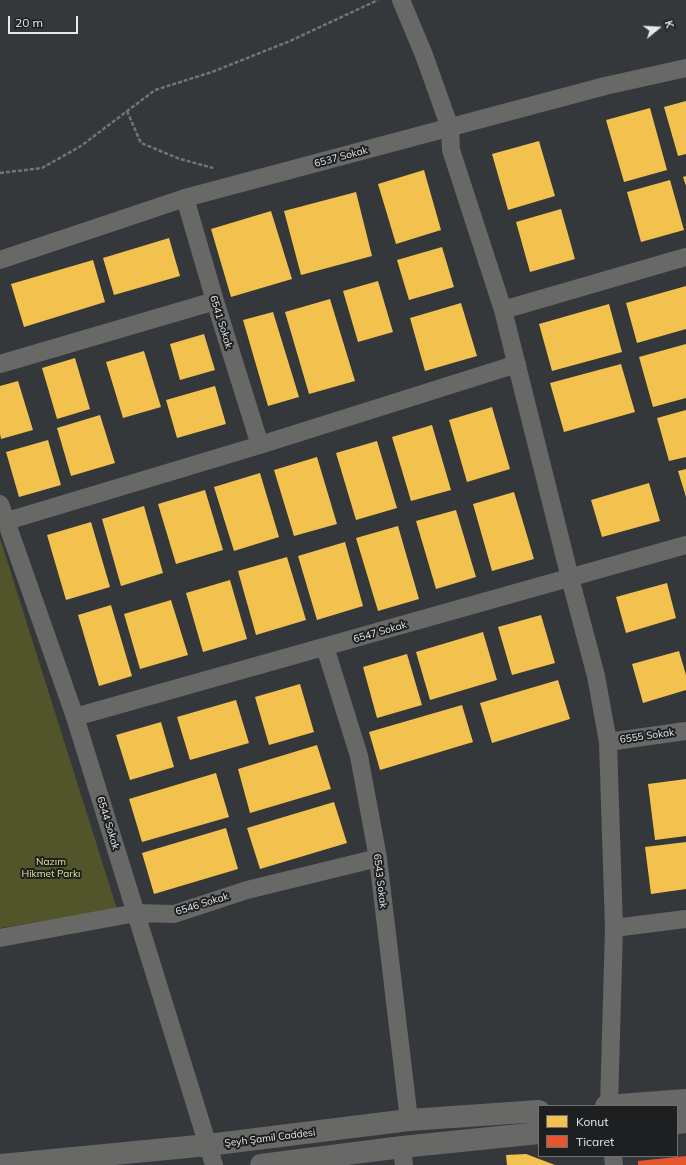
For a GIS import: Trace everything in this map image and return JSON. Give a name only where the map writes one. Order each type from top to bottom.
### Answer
[{"type":"street","points":[[401,0],[424,55],[450,128],[451,150],[503,310],[596,676],[608,742],[614,928],[610,1105]]},
{"type":"street","name":"6537 Sokak","points":[[0,260],[184,198],[605,86],[686,68]]},
{"type":"street","name":"6541 Sokak","points":[[184,198],[260,445]]},
{"type":"street","points":[[503,310],[686,257]]},
{"type":"street","points":[[0,364],[215,301]]},
{"type":"street","points":[[7,521],[260,445],[516,364]]},
{"type":"street","name":"6544 Sokak","points":[[0,504],[75,717],[211,1155]]},
{"type":"street","name":"6547 Sokak","points":[[75,717],[325,648],[686,545]]},
{"type":"street","name":"6543 Sokak","points":[[325,648],[359,756],[378,858],[410,1120]]},
{"type":"street","name":"6555 Sokak","points":[[608,742],[686,731]]},
{"type":"street","name":"6546 Sokak","points":[[0,938],[136,913],[174,914],[247,890],[378,858]]},
{"type":"street","points":[[614,928],[686,919]]},
{"type":"street","points":[[623,1105],[686,1100]]},
{"type":"street","name":"Şeyh Şamil Caddesi","points":[[0,1165],[211,1155],[410,1120],[538,1111]]},
{"type":"street","points":[[261,1165],[403,1156],[538,1133]]},
{"type":"path","points":[[0,173],[42,168],[81,146],[155,90],[212,72],[290,41],[378,0]]},
{"type":"path","points":[[127,111],[141,143],[180,159],[219,170],[235,184]]},
{"type":"green space","name":"Nazım Hikmet Parkı","points":[[0,538],[117,909],[0,928]]},
{"type":"building: Konut","points":[[686,101],[686,154],[678,156],[664,107]]},
{"type":"building: Konut","points":[[650,108],[667,170],[624,182],[606,120]]},
{"type":"building: Konut","points":[[539,141],[555,196],[508,210],[492,154]]},
{"type":"building: Konut","points":[[424,170],[441,230],[396,244],[378,184]]},
{"type":"building: Konut","points":[[686,176],[686,186],[683,177]]},
{"type":"building: Konut","points":[[670,180],[684,230],[641,242],[627,192]]},
{"type":"building: Konut","points":[[356,192],[372,256],[301,275],[284,211]]},
{"type":"building: Konut","points":[[561,209],[575,259],[530,272],[516,222]]},
{"type":"building: Konut","points":[[271,211],[292,279],[231,297],[211,229]]},
{"type":"building: Konut","points":[[169,238],[180,276],[114,295],[103,258]]},
{"type":"building: Konut","points":[[442,247],[454,287],[409,300],[397,260]]},
{"type":"building: Konut","points":[[93,260],[105,302],[24,327],[11,284]]},
{"type":"building: Konut","points":[[378,281],[393,332],[358,342],[343,291]]},
{"type":"building: Konut","points":[[686,286],[686,329],[637,343],[626,303]]},
{"type":"building: Konut","points":[[330,299],[355,381],[309,394],[285,312]]},
{"type":"building: Konut","points":[[461,303],[477,356],[425,371],[410,318]]},
{"type":"building: Konut","points":[[609,304],[622,352],[552,371],[539,324]]},
{"type":"building: Konut","points":[[273,312],[299,397],[268,406],[243,320]]},
{"type":"building: Konut","points":[[204,334],[215,370],[180,380],[170,344]]},
{"type":"building: Konut","points":[[686,344],[686,398],[653,407],[639,357]]},
{"type":"building: Konut","points":[[144,351],[161,407],[123,418],[106,362]]},
{"type":"building: Konut","points":[[75,358],[90,409],[57,419],[42,368]]},
{"type":"building: Konut","points":[[621,364],[635,412],[564,432],[550,383]]},
{"type":"building: Konut","points":[[18,381],[33,430],[1,439],[0,386]]},
{"type":"building: Konut","points":[[215,386],[226,424],[177,438],[166,400]]},
{"type":"building: Konut","points":[[492,407],[510,469],[467,482],[449,420]]},
{"type":"building: Konut","points":[[686,410],[686,457],[669,461],[657,418]]},
{"type":"building: Konut","points":[[100,415],[115,463],[71,476],[57,428]]},
{"type":"building: Konut","points":[[432,425],[451,490],[411,501],[392,437]]},
{"type":"building: Konut","points":[[48,440],[61,485],[19,497],[6,452]]},
{"type":"building: Konut","points":[[377,441],[397,508],[356,520],[336,453]]},
{"type":"building: Konut","points":[[317,457],[337,524],[294,536],[274,470]]},
{"type":"building: Konut","points":[[686,469],[686,497],[678,471]]},
{"type":"building: Konut","points":[[260,473],[279,537],[234,551],[214,487]]},
{"type":"building: Konut","points":[[649,483],[660,521],[602,537],[591,500]]},
{"type":"building: Konut","points":[[205,490],[223,550],[176,564],[158,504]]},
{"type":"building: Konut","points":[[514,492],[534,559],[492,571],[473,504]]},
{"type":"building: Konut","points":[[144,506],[163,573],[121,586],[102,519]]},
{"type":"building: Konut","points":[[456,510],[476,577],[436,589],[416,521]]},
{"type":"building: Konut","points":[[91,522],[110,587],[66,600],[47,535]]},
{"type":"building: Konut","points":[[398,526],[419,599],[378,611],[356,538]]},
{"type":"building: Konut","points":[[345,542],[363,606],[317,620],[298,556]]},
{"type":"building: Konut","points":[[287,557],[306,620],[256,635],[238,571]]},
{"type":"building: Konut","points":[[230,580],[247,639],[203,652],[186,593]]},
{"type":"building: Konut","points":[[667,583],[676,618],[626,633],[616,597]]},
{"type":"building: Konut","points":[[171,600],[188,655],[140,669],[124,614]]},
{"type":"building: Konut","points":[[111,605],[132,676],[99,686],[78,615]]},
{"type":"building: Konut","points":[[541,615],[555,663],[512,675],[498,627]]},
{"type":"building: Konut","points":[[483,632],[497,680],[430,700],[416,652]]},
{"type":"building: Konut","points":[[679,651],[686,675],[686,690],[643,703],[632,664]]},
{"type":"building: Konut","points":[[407,654],[422,705],[377,718],[363,667]]},
{"type":"building: Konut","points":[[558,680],[570,719],[492,743],[480,703]]},
{"type":"building: Konut","points":[[300,684],[314,732],[269,745],[255,697]]},
{"type":"building: Konut","points":[[236,700],[249,743],[190,760],[177,717]]},
{"type":"building: Konut","points":[[462,705],[473,742],[380,770],[369,732]]},
{"type":"building: Konut","points":[[161,722],[174,767],[130,780],[116,735]]},
{"type":"building: Konut","points":[[317,745],[331,789],[250,813],[238,769]]},
{"type":"building: Konut","points":[[216,773],[229,817],[142,842],[129,799]]},
{"type":"building: Konut","points":[[686,779],[686,836],[655,840],[648,784]]},
{"type":"building: Konut","points":[[334,802],[347,843],[260,869],[247,828]]},
{"type":"building: Konut","points":[[226,828],[238,869],[154,894],[142,853]]},
{"type":"building: Konut","points":[[686,842],[686,889],[651,894],[645,847]]},
{"type":"building: Konut","points":[[526,1154],[555,1165],[507,1165],[506,1155]]},
{"type":"building: Ticaret","points":[[686,1156],[686,1165],[638,1165],[638,1161]]}]
